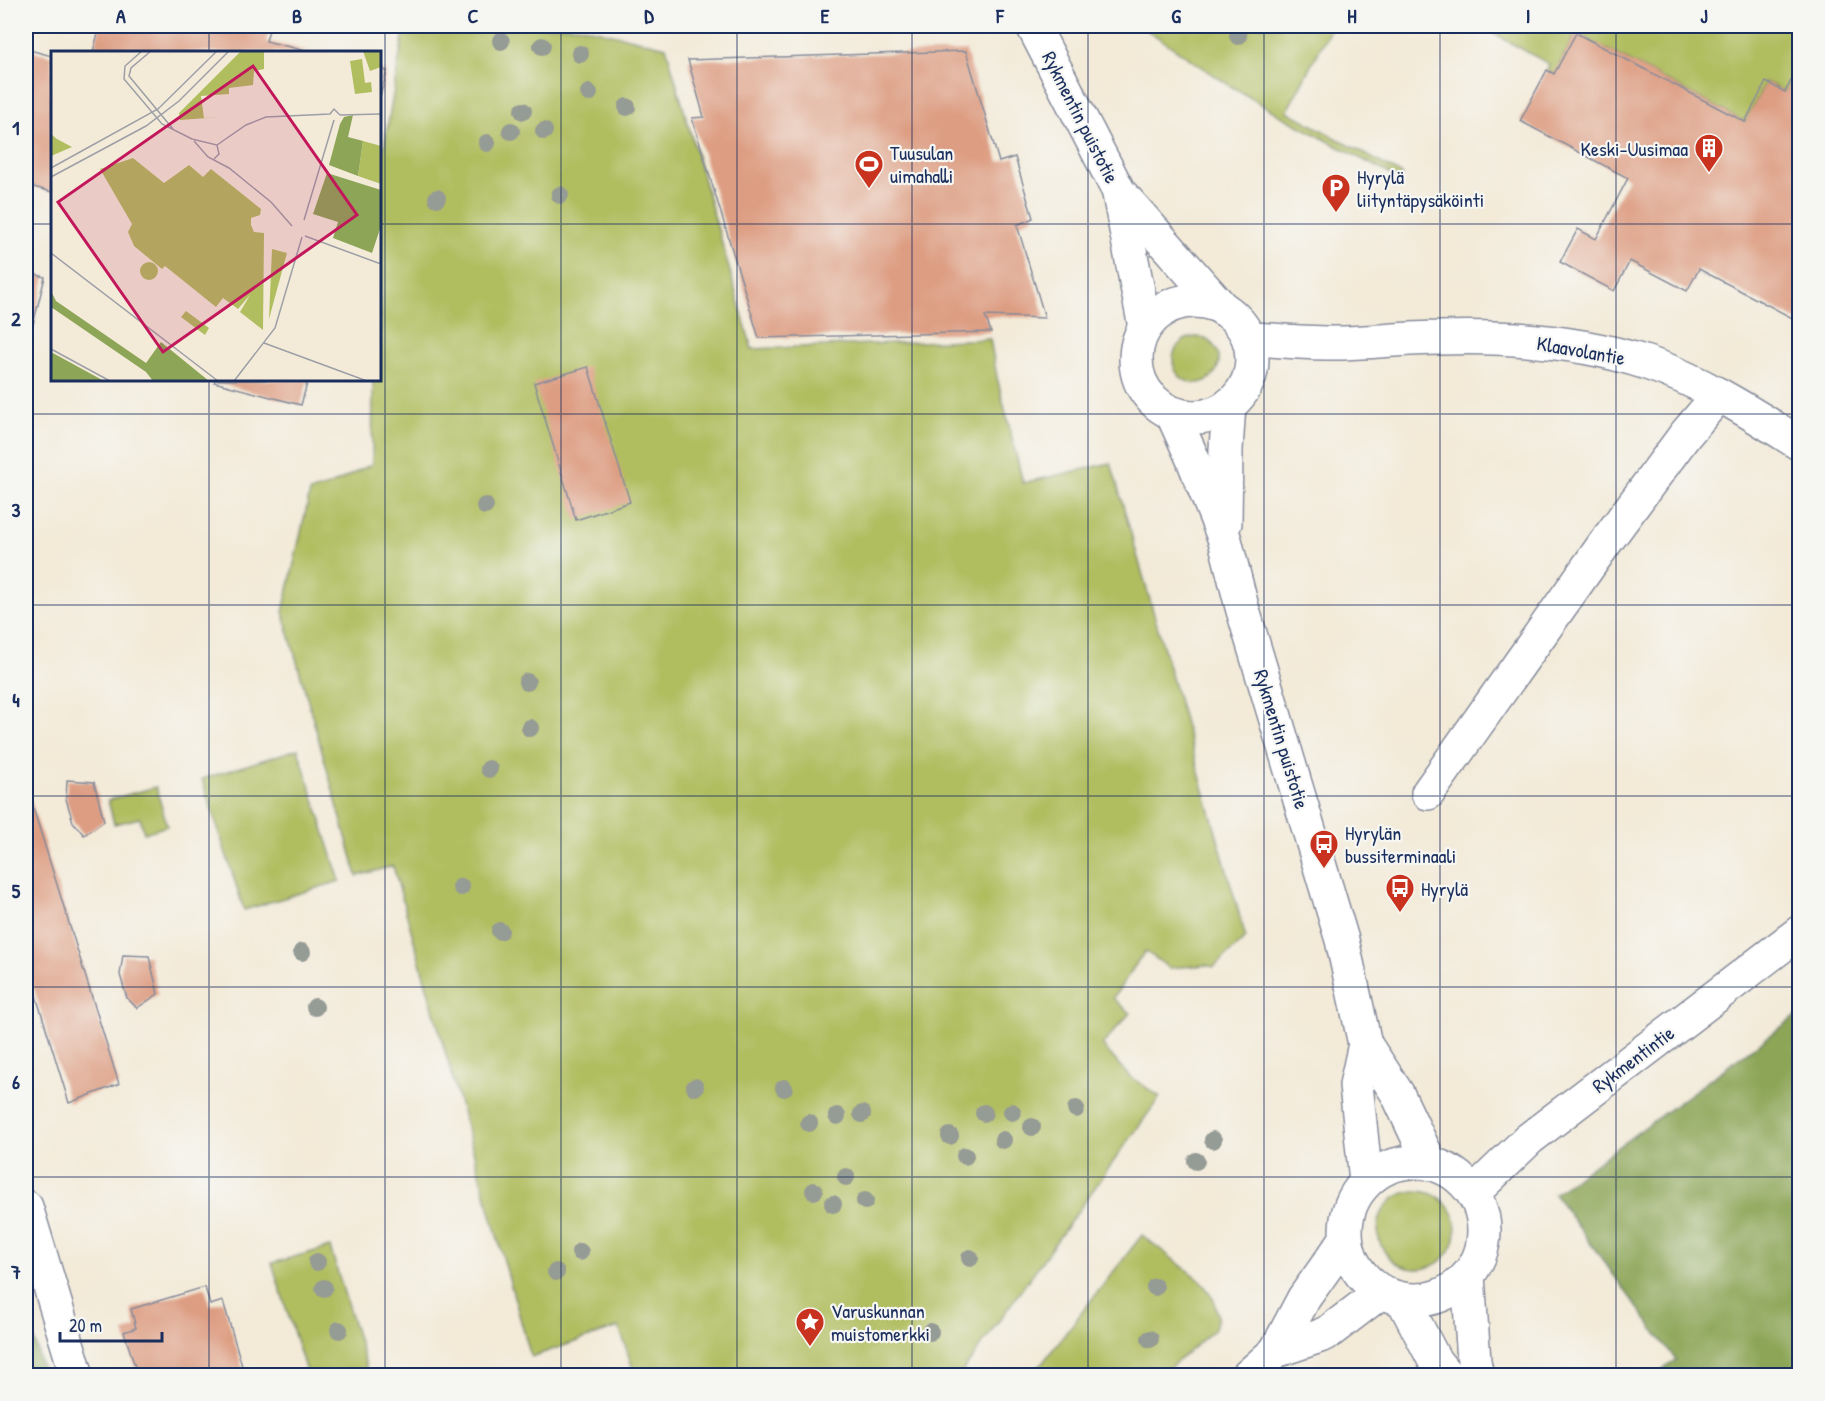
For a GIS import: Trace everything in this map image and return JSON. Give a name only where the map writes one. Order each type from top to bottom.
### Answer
[{"type":"street","name":"Rykmentin puistotie","points":[[1040,31],[1119,192],[1222,309]]},
{"type":"street","name":"Rykmentin puistotie","points":[[1119,192],[1145,327]]},
{"type":"street","points":[[1186,301],[1202,301],[1222,309],[1231,314],[1241,325],[1249,339],[1252,355],[1250,374],[1242,391],[1229,405],[1217,412],[1203,416],[1182,416],[1172,413],[1157,404],[1146,392],[1138,376],[1136,359],[1138,342],[1145,327],[1156,314],[1171,305],[1186,301]]},
{"type":"street","name":"Klaavolantie","points":[[1249,339],[1342,343],[1441,338],[1520,340],[1590,349],[1646,363],[1684,377],[1719,395],[1800,444]]},
{"type":"street","name":"Klaavolantie","points":[[1250,374],[1342,343]]},
{"type":"street","points":[[1428,793],[1605,543],[1719,395]]},
{"type":"street","name":"Rykmentin puistotie","points":[[1224,540],[1229,405]]},
{"type":"street","name":"Rykmentin puistotie","points":[[1172,413],[1192,457],[1224,540],[1342,940],[1365,1044],[1397,1093],[1430,1163]]},
{"type":"street","name":"Rykmentintie","points":[[1473,1193],[1529,1139],[1800,932]]},
{"type":"street","name":"Rykmentin puistotie","points":[[1365,1044],[1356,1085],[1366,1181]]},
{"type":"street","points":[[1430,1163],[1447,1169],[1462,1179],[1473,1193],[1482,1214],[1484,1236],[1479,1257],[1468,1276],[1450,1292],[1427,1300],[1392,1296],[1368,1282],[1356,1270],[1349,1255],[1346,1218],[1353,1198],[1366,1181],[1380,1171],[1396,1164],[1430,1163]]},
{"type":"street","points":[[26,1207],[77,1376]]},
{"type":"street","points":[[1248,1376],[1276,1351],[1304,1298],[1346,1239]]},
{"type":"street","points":[[1468,1276],[1477,1376]]},
{"type":"street","points":[[1276,1351],[1330,1331],[1392,1296]]},
{"type":"street","points":[[1392,1296],[1447,1376]]},
{"type":"green space","points":[[405,26],[579,26],[666,47],[752,349],[990,339],[1023,483],[1111,463],[1246,938],[1214,967],[1206,965],[1169,968],[1145,951],[1113,998],[1130,1013],[1102,1045],[1128,1075],[1160,1097],[960,1375],[635,1375],[619,1327],[531,1357],[393,866],[357,876],[283,612],[310,492],[331,485],[372,464],[373,381],[381,381],[381,163]]},
{"type":"green space","points":[[1141,26],[1332,26],[1287,111],[1403,175],[1401,180],[1283,117],[1229,85]]},
{"type":"green space","points":[[1480,26],[1799,26],[1799,64],[1785,92],[1766,82],[1745,122],[1576,33],[1554,74],[1547,70],[1549,64]]},
{"type":"green space","points":[[1196,337],[1212,344],[1219,360],[1212,376],[1196,383],[1180,376],[1173,360],[1180,344]]},
{"type":"green space","points":[[298,749],[340,881],[244,910],[202,779]]},
{"type":"green space","points":[[156,787],[167,826],[144,833],[140,818],[114,824],[108,800]]},
{"type":"green space","points":[[1799,1014],[1799,1375],[1655,1375],[1676,1360],[1554,1194]]},
{"type":"green space","points":[[1409,1191],[1425,1191],[1439,1197],[1450,1208],[1456,1222],[1456,1238],[1450,1252],[1439,1263],[1425,1269],[1409,1269],[1395,1263],[1384,1252],[1378,1238],[1378,1222],[1384,1208],[1395,1197]]},
{"type":"green space","points":[[1142,1235],[1201,1281],[1214,1299],[1218,1316],[1215,1329],[1161,1375],[1033,1375]]},
{"type":"green space","points":[[330,1247],[369,1375],[307,1375],[272,1263]]},
{"type":"green space","points":[[32,1331],[44,1375],[26,1375],[26,1334]]},
{"type":"building","points":[[100,26],[270,26],[266,41],[306,51],[93,51]]},
{"type":"building","name":"Keski-Uusimaa","points":[[1576,33],[1745,122],[1766,82],[1785,92],[1800,64],[1800,322],[1699,269],[1687,291],[1630,261],[1614,291],[1560,262],[1578,229],[1596,239],[1628,178],[1520,121],[1547,70],[1554,74]]},
{"type":"building","points":[[26,49],[51,56],[51,192],[26,185],[26,138],[30,120],[26,119]]},
{"type":"building","name":"Tuusulan uimahalli","points":[[966,51],[999,162],[1015,157],[1033,218],[1017,225],[1045,318],[985,316],[991,332],[759,338],[692,118],[704,117],[688,60]]},
{"type":"building","points":[[381,69],[387,71],[381,92]]},
{"type":"building","points":[[26,272],[45,277],[26,352]]},
{"type":"building","points":[[588,367],[630,502],[576,520],[534,383]]},
{"type":"building","points":[[214,381],[308,381],[301,405]]},
{"type":"building","points":[[67,780],[94,782],[104,821],[84,835],[73,822],[66,799]]},
{"type":"building","points":[[26,785],[119,1084],[69,1103],[26,963]]},
{"type":"building","points":[[123,955],[149,956],[158,994],[137,1008],[127,998],[120,975]]},
{"type":"building","points":[[205,1287],[210,1305],[223,1301],[245,1376],[138,1376],[124,1332],[136,1328],[131,1309]]},
{"type":"place","name":"Keski-Uusimaa","points":[[1709,174]]},
{"type":"place","name":"Tuusulan uimahalli","points":[[869,190]]},
{"type":"place","name":"Hyrylä liityntäpysäköinti","points":[[1336,214]]},
{"type":"place","name":"Hyrylän bussiterminaali","points":[[1324,870]]},
{"type":"place","name":"Hyrylä","points":[[1400,914]]},
{"type":"place","name":"Varuskunnan muistomerkki","points":[[810,1348]]}]
